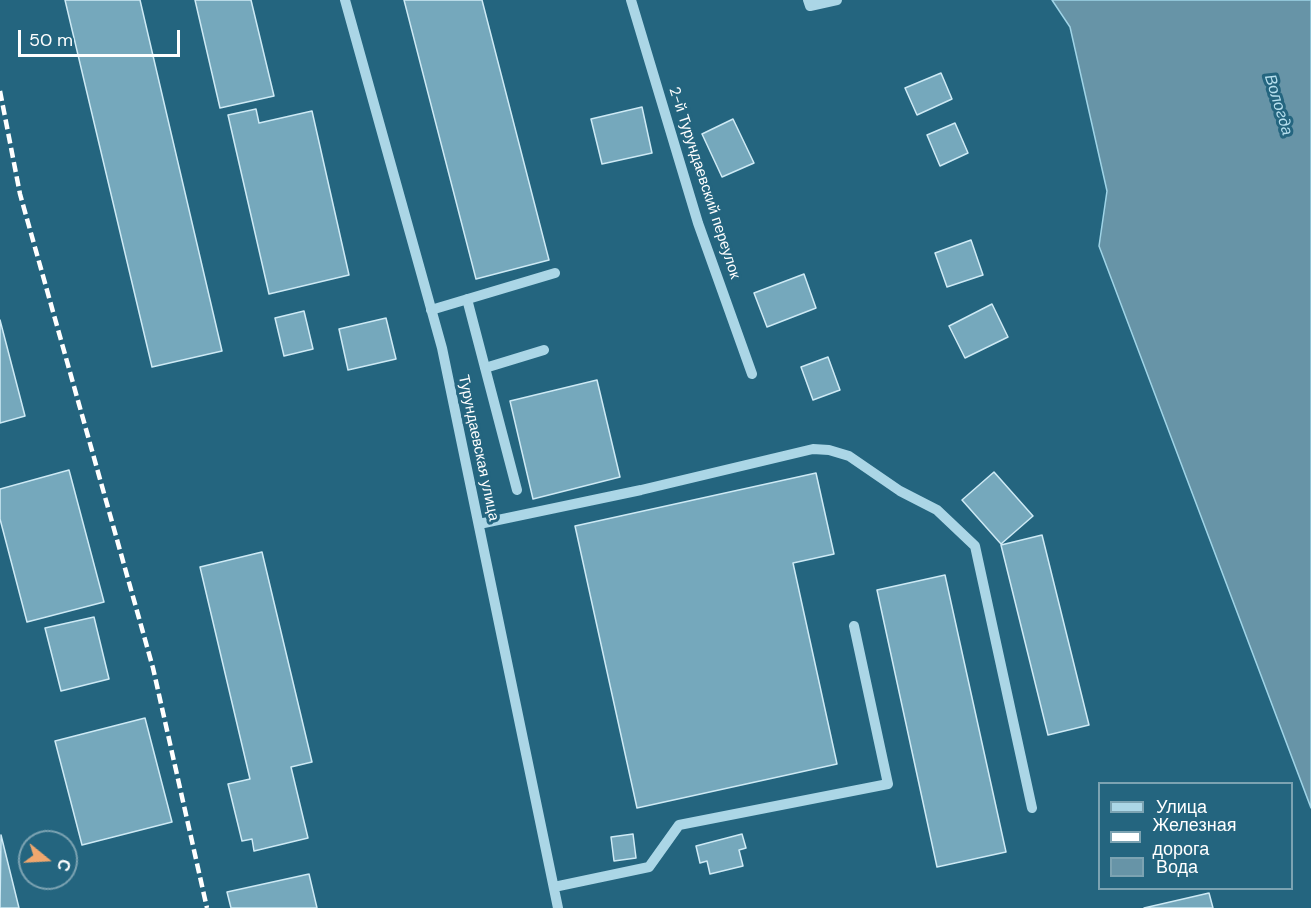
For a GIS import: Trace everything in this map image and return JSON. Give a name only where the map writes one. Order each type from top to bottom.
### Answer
[{"type":"street","name":"Турундаевская улица","points":[[345,0],[442,348],[558,908]]},
{"type":"street","name":"2-й Турундаевский переулок","points":[[631,0],[698,223],[752,374]]},
{"type":"street","points":[[808,0],[810,6],[837,0]]},
{"type":"street","points":[[431,310],[555,273]]},
{"type":"street","points":[[466,299],[517,490]]},
{"type":"street","points":[[485,368],[544,351]]},
{"type":"street","points":[[479,524],[641,490],[813,449],[829,450],[849,456],[900,491],[937,510],[975,546],[1032,808]]},
{"type":"street","points":[[554,887],[649,867],[679,825],[888,784],[854,626]]},
{"type":"water","name":"Вологда","points":[[1052,0],[1311,0],[1311,808],[1099,246],[1107,191],[1070,27]]},
{"type":"building","points":[[65,0],[140,0],[222,351],[152,367]]},
{"type":"building","points":[[195,0],[251,0],[274,96],[220,108]]},
{"type":"building","points":[[404,0],[482,0],[549,260],[476,279]]},
{"type":"building","points":[[941,73],[952,99],[917,115],[905,88]]},
{"type":"building","points":[[642,107],[652,153],[602,164],[591,119]]},
{"type":"building","points":[[256,109],[259,123],[312,111],[349,275],[269,294],[228,115]]},
{"type":"building","points":[[733,119],[754,163],[722,177],[702,134]]},
{"type":"building","points":[[955,123],[968,153],[940,166],[927,135]]},
{"type":"building","points":[[971,240],[983,275],[947,287],[935,253]]},
{"type":"building","points":[[804,274],[816,308],[767,327],[754,293]]},
{"type":"building","points":[[992,304],[1008,337],[965,358],[949,326]]},
{"type":"building","points":[[304,311],[313,349],[284,356],[275,318]]},
{"type":"building","points":[[386,318],[396,359],[348,370],[339,329]]},
{"type":"building","points":[[0,320],[25,416],[0,423]]},
{"type":"building","points":[[828,357],[840,390],[813,400],[801,367]]},
{"type":"building","points":[[597,380],[620,477],[533,499],[510,401]]},
{"type":"building","points":[[69,470],[104,602],[27,622],[0,519],[0,489]]},
{"type":"building","points":[[994,472],[1033,516],[1001,544],[962,500]]},
{"type":"building","points":[[816,473],[834,554],[793,563],[837,764],[637,808],[575,526]]},
{"type":"building","points":[[1042,535],[1089,725],[1048,735],[1001,545]]},
{"type":"building","points":[[262,552],[312,762],[291,767],[308,838],[254,851],[252,839],[242,841],[228,784],[250,779],[200,567]]},
{"type":"building","points":[[945,575],[1006,852],[937,867],[877,590]]},
{"type":"building","points":[[94,617],[109,679],[61,691],[45,628]]},
{"type":"building","points":[[145,718],[172,822],[82,845],[55,741]]},
{"type":"building","points":[[633,834],[636,858],[614,861],[611,837]]},
{"type":"building","points":[[742,834],[746,848],[739,850],[743,866],[710,874],[707,861],[700,863],[696,846]]},
{"type":"building","points":[[1,835],[19,908],[0,908]]},
{"type":"building","points":[[309,874],[317,908],[231,908],[227,892]]},
{"type":"building","points":[[1209,893],[1213,908],[1144,908]]},
{"type":"railway","points":[[0,91],[20,194],[153,668],[207,908]]}]
